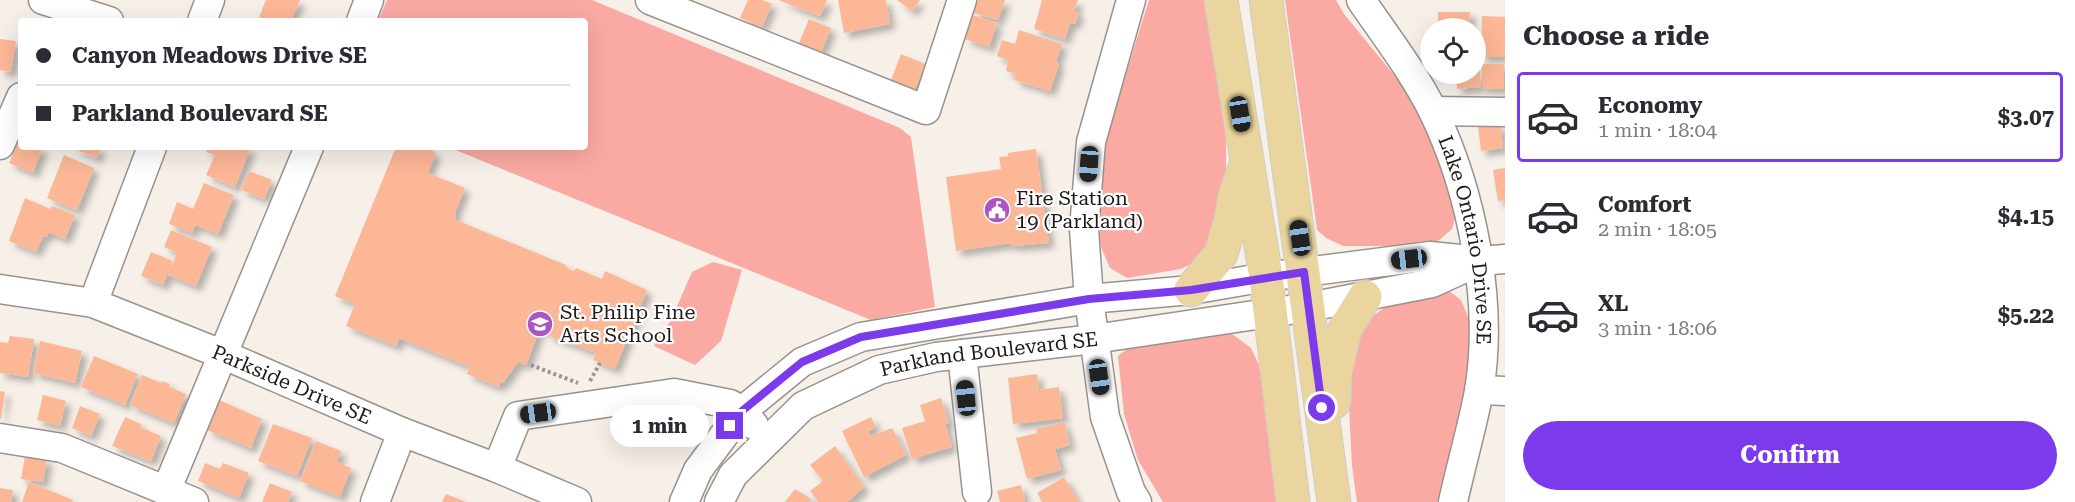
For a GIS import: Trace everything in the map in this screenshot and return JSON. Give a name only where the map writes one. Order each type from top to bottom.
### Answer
[{"type":"main road","points":[[1221,0],[1266,277],[1293,502]]},
{"type":"main road","points":[[1266,0],[1332,488]]},
{"type":"main road","points":[[1191,290],[1221,254],[1235,196],[1247,160]]},
{"type":"main road","points":[[1332,488],[1335,372],[1345,329],[1365,297]]},
{"type":"street","points":[[203,18],[210,0]]},
{"type":"street","points":[[362,18],[369,0]]},
{"type":"street","points":[[650,0],[926,110],[962,0]]},
{"type":"street","points":[[1131,0],[1091,142],[1084,229],[1089,299],[1105,417],[1131,492],[1137,502]]},
{"type":"street","name":"Lake Ontario Drive SE","points":[[1361,0],[1432,111],[1492,260],[1484,326],[1492,390],[1453,502]]},
{"type":"street","points":[[56,6],[98,18]]},
{"type":"street","points":[[2,136],[18,103]]},
{"type":"street","points":[[1432,111],[1505,112]]},
{"type":"street","points":[[93,303],[151,150]]},
{"type":"street","points":[[166,490],[308,150]]},
{"type":"street","name":"Parkland Boulevard SE","points":[[684,502],[698,470],[742,411],[802,362],[861,337],[1089,299],[1191,290],[1266,277],[1430,256],[1492,260]]},
{"type":"street","name":"Parkland Boulevard SE","points":[[719,502],[734,475],[803,406],[879,370],[936,357],[1094,339],[1270,314],[1365,297],[1432,283],[1492,260]]},
{"type":"street","name":"Parkside Drive SE","points":[[0,289],[93,303],[224,355],[402,432],[497,468],[577,502]]},
{"type":"street","points":[[962,354],[973,499]]},
{"type":"street","points":[[497,468],[518,416],[674,393],[730,404],[742,411],[768,440]]},
{"type":"street","points":[[375,502],[402,432]]},
{"type":"street","points":[[0,438],[62,448],[194,502]]},
{"type":"path","points":[[531,365],[587,386]]},
{"type":"shaded area","points":[[387,0],[592,0],[900,128],[911,137],[935,307],[871,320],[455,150],[588,150],[588,18],[379,18]]},
{"type":"shaded area","points":[[1149,0],[1212,0],[1226,102],[1226,197],[1203,258],[1181,269],[1127,278],[1110,268],[1101,247],[1097,205],[1100,168],[1111,122]]},
{"type":"shaded area","points":[[1285,0],[1336,0],[1344,14],[1421,108],[1457,211],[1452,229],[1438,241],[1419,246],[1343,246],[1326,238],[1317,230]]},
{"type":"shaded area","points":[[713,262],[742,270],[721,341],[695,365],[654,346],[671,320],[692,272]]},
{"type":"shaded area","points":[[1448,290],[1461,300],[1472,326],[1466,390],[1437,502],[1357,502],[1352,466],[1348,387],[1356,342],[1373,316],[1399,297]]},
{"type":"shaded area","points":[[1232,334],[1251,348],[1259,365],[1277,502],[1163,502],[1138,460],[1124,414],[1118,356],[1131,346]]},
{"type":"building","points":[[266,0],[300,0],[292,18],[259,17]]},
{"type":"building","points":[[748,0],[762,0],[772,4],[762,27],[740,18]]},
{"type":"building","points":[[778,0],[827,0],[820,16]]},
{"type":"building","points":[[838,0],[886,0],[890,24],[844,33]]},
{"type":"building","points":[[897,0],[920,0],[912,11]]},
{"type":"building","points":[[978,0],[1005,0],[998,20],[973,13]]},
{"type":"building","points":[[1042,0],[1078,0],[1074,11],[1079,13],[1075,24],[1070,23],[1065,39],[1034,29]]},
{"type":"building","points":[[1438,12],[1470,12],[1470,18],[1438,18]]},
{"type":"building","points":[[973,15],[997,23],[989,47],[965,39]]},
{"type":"building","points":[[1482,16],[1505,17],[1505,57],[1486,57],[1486,18],[1482,18]]},
{"type":"building","points":[[809,19],[831,28],[821,52],[799,43]]},
{"type":"building","points":[[1019,30],[1062,44],[1056,62],[1059,64],[1050,91],[1014,80],[1016,74],[1006,71],[1008,60],[997,56],[1002,40],[1015,44]]},
{"type":"building","points":[[0,39],[16,41],[11,72],[0,70]]},
{"type":"building","points":[[901,54],[925,64],[915,89],[891,80]]},
{"type":"building","points":[[1486,64],[1504,64],[1504,89],[1482,89],[1482,84],[1486,84]]},
{"type":"building","points":[[1457,84],[1481,84],[1481,87],[1457,89]]},
{"type":"building","points":[[1500,123],[1503,148],[1481,151],[1478,126]]},
{"type":"building","points":[[18,142],[18,150],[42,150],[33,173],[9,163]]},
{"type":"building","name":"Fire Station 19 (Parkland)","points":[[1036,149],[1049,243],[1012,246],[1011,243],[956,251],[946,177],[1001,169],[999,157],[1008,156],[1008,153]]},
{"type":"building","points":[[77,150],[100,150],[97,158]]},
{"type":"building","points":[[207,150],[250,150],[235,187],[206,175],[215,155],[206,152]]},
{"type":"building","points":[[395,150],[436,152],[428,173],[465,188],[455,212],[456,220],[566,265],[565,267],[574,271],[576,268],[602,279],[605,271],[647,290],[615,369],[593,360],[596,353],[548,335],[549,332],[540,328],[526,365],[518,362],[503,383],[501,381],[499,387],[467,374],[470,367],[399,338],[396,346],[346,326],[355,304],[335,296]]},
{"type":"building","points":[[64,155],[94,168],[77,210],[47,198]]},
{"type":"building","points":[[1505,168],[1505,200],[1498,201],[1493,170]]},
{"type":"building","points":[[249,171],[272,180],[264,199],[241,190]]},
{"type":"building","points":[[204,183],[234,195],[218,234],[195,225],[192,233],[169,224],[177,202],[193,209]]},
{"type":"building","points":[[25,198],[50,209],[52,206],[75,215],[65,239],[49,232],[47,237],[43,236],[36,252],[9,241]]},
{"type":"building","points":[[171,230],[212,247],[196,286],[168,275],[177,253],[164,247]]},
{"type":"building","points":[[151,252],[173,261],[163,285],[141,276]]},
{"type":"building","points":[[10,336],[34,339],[28,377],[0,373],[0,342],[8,343]]},
{"type":"building","points":[[40,341],[82,351],[75,383],[33,373]]},
{"type":"building","points":[[94,356],[138,374],[125,405],[81,387]]},
{"type":"building","points":[[1037,374],[1039,390],[1059,387],[1063,418],[1013,424],[1008,378]]},
{"type":"building","points":[[142,375],[161,383],[162,381],[170,384],[169,387],[186,394],[174,423],[130,405]]},
{"type":"building","points":[[0,391],[5,392],[1,419],[0,419]]},
{"type":"building","points":[[43,395],[66,401],[60,426],[37,420]]},
{"type":"building","points":[[941,398],[949,423],[945,424],[952,447],[912,459],[902,428],[925,421],[920,405]]},
{"type":"building","points":[[219,400],[262,419],[251,448],[207,430]]},
{"type":"building","points":[[80,406],[100,414],[91,436],[72,428]]},
{"type":"building","points":[[125,417],[141,424],[140,427],[161,436],[151,461],[112,446]]},
{"type":"building","points":[[871,417],[876,427],[868,431],[871,436],[892,428],[906,455],[864,477],[842,431]]},
{"type":"building","points":[[1064,422],[1070,445],[1055,449],[1061,470],[1027,479],[1016,438],[1037,433],[1036,429]]},
{"type":"building","points":[[273,424],[312,438],[297,476],[258,461]]},
{"type":"building","points":[[316,441],[341,451],[337,462],[351,468],[340,497],[300,481]]},
{"type":"building","points":[[835,446],[864,487],[847,502],[818,502],[810,491],[823,481],[810,465]]},
{"type":"building","points":[[25,456],[47,459],[43,482],[21,479]]},
{"type":"building","points":[[205,463],[220,469],[223,463],[249,473],[239,498],[198,481]]},
{"type":"building","points":[[1064,477],[1079,502],[1042,502],[1037,493]]},
{"type":"building","points":[[29,482],[73,500],[72,502],[22,502]]},
{"type":"building","points":[[270,483],[292,492],[288,502],[262,502]]},
{"type":"building","points":[[1021,485],[1025,502],[1000,502],[997,491]]},
{"type":"building","points":[[0,488],[13,490],[11,502],[0,502]]},
{"type":"building","points":[[795,489],[811,499],[809,502],[785,502]]},
{"type":"building","points":[[446,494],[466,502],[442,502]]},
{"type":"place","name":"Fire Station 19 (Parkland)","points":[[997,210]]},
{"type":"place","name":"St. Philip Fine Arts School","points":[[540,324]]},
{"type":"route","points":[[730,426],[742,411],[802,362],[861,337],[892,330],[1089,299],[1191,290],[1304,272],[1322,408]]}]
